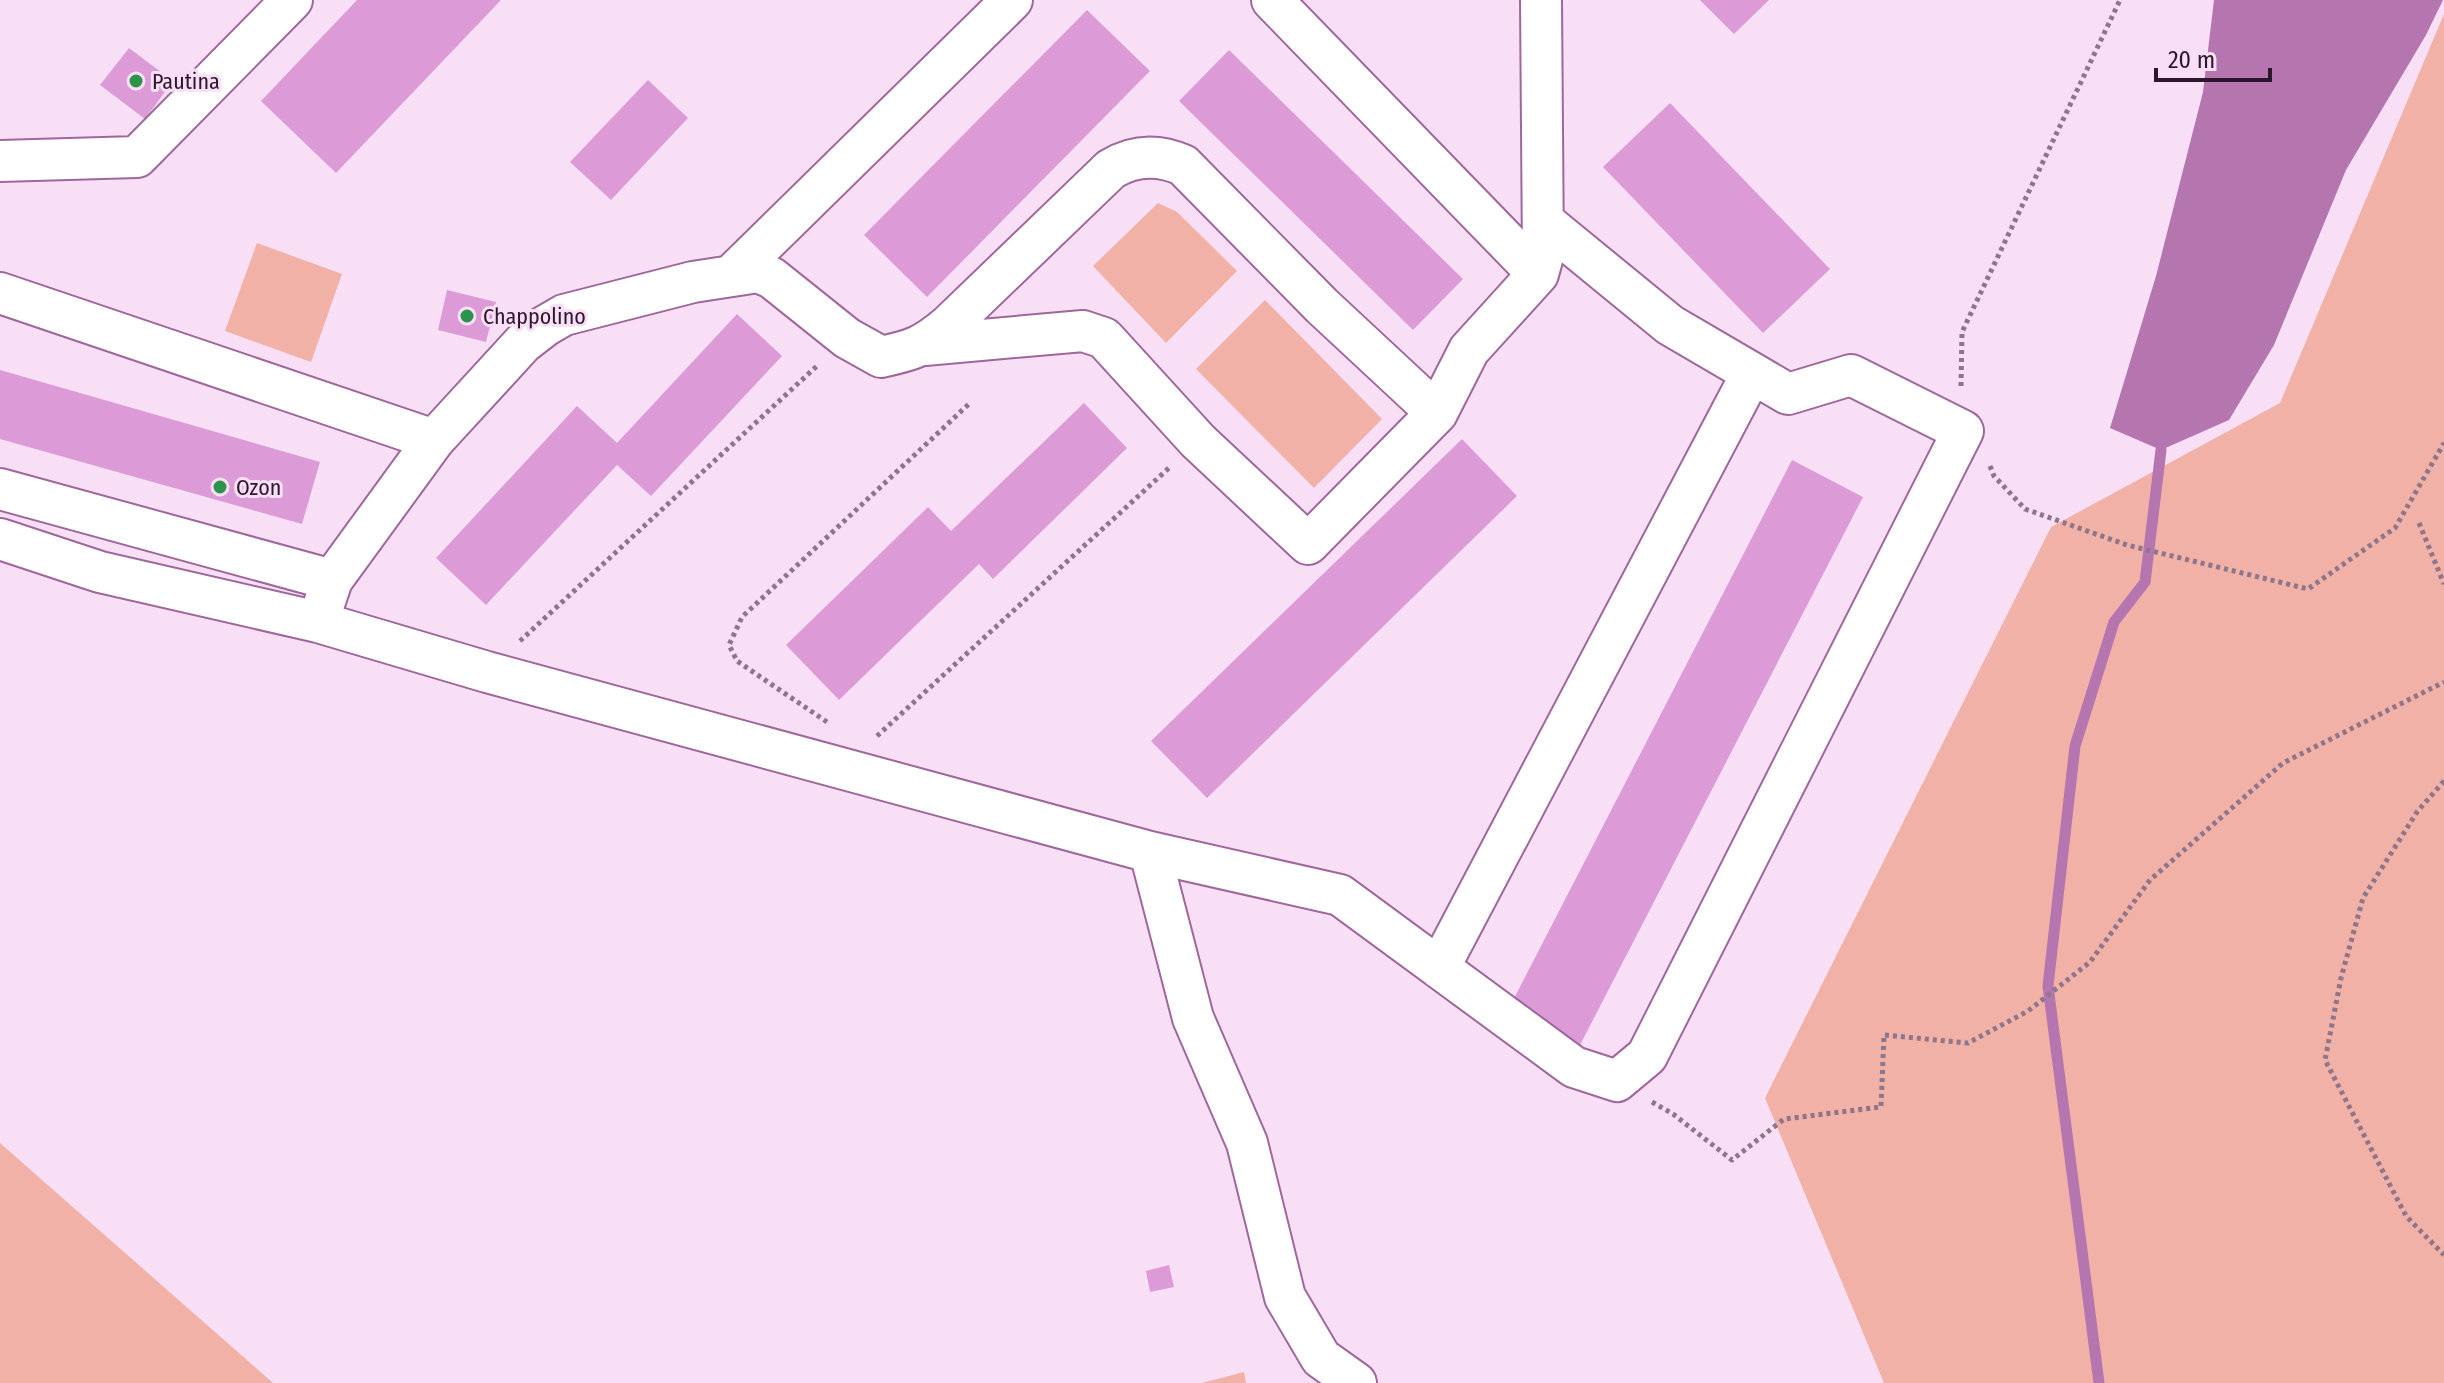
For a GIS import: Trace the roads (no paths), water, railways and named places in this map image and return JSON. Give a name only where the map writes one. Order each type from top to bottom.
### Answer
[{"type":"lane","points":[[0,161],[137,157],[292,0]]},
{"type":"lane","points":[[732,275],[1012,0]]},
{"type":"lane","points":[[1272,0],[1538,274]]},
{"type":"lane","points":[[318,622],[332,580],[434,440],[523,343],[564,315],[693,282],[758,272],[772,278],[847,338],[881,357],[925,345],[1083,331],[1104,338],[1198,441],[1308,544],[1437,413],[1469,350],[1538,274],[1543,256],[1541,0]]},
{"type":"lane","points":[[925,345],[1006,272],[1111,169],[1124,161],[1145,157],[1167,158],[1183,165],[1194,175],[1322,306],[1437,413]]},
{"type":"lane","points":[[0,539],[100,572],[318,622],[487,672],[862,760],[1150,852],[1340,895],[1574,1067],[1617,1081],[1647,1056],[1963,431],[1851,375],[1788,394],[1670,325],[1543,221]]},
{"type":"lane","points":[[0,293],[434,440]]},
{"type":"lane","points":[[1439,968],[1752,373]]},
{"type":"lane","points":[[0,489],[332,580]]},
{"type":"lane","points":[[1150,852],[1193,1018],[1247,1143],[1285,1297],[1321,1358],[1356,1383]]},
{"type":"waterway","points":[[2099,1383],[2048,986],[2075,746],[2114,622],[2145,582],[2161,450]]},
{"type":"place","name":"Pautina","points":[[136,81]]},
{"type":"place","name":"Chappolino","points":[[467,316]]},
{"type":"place","name":"Ozon","points":[[220,487]]}]
